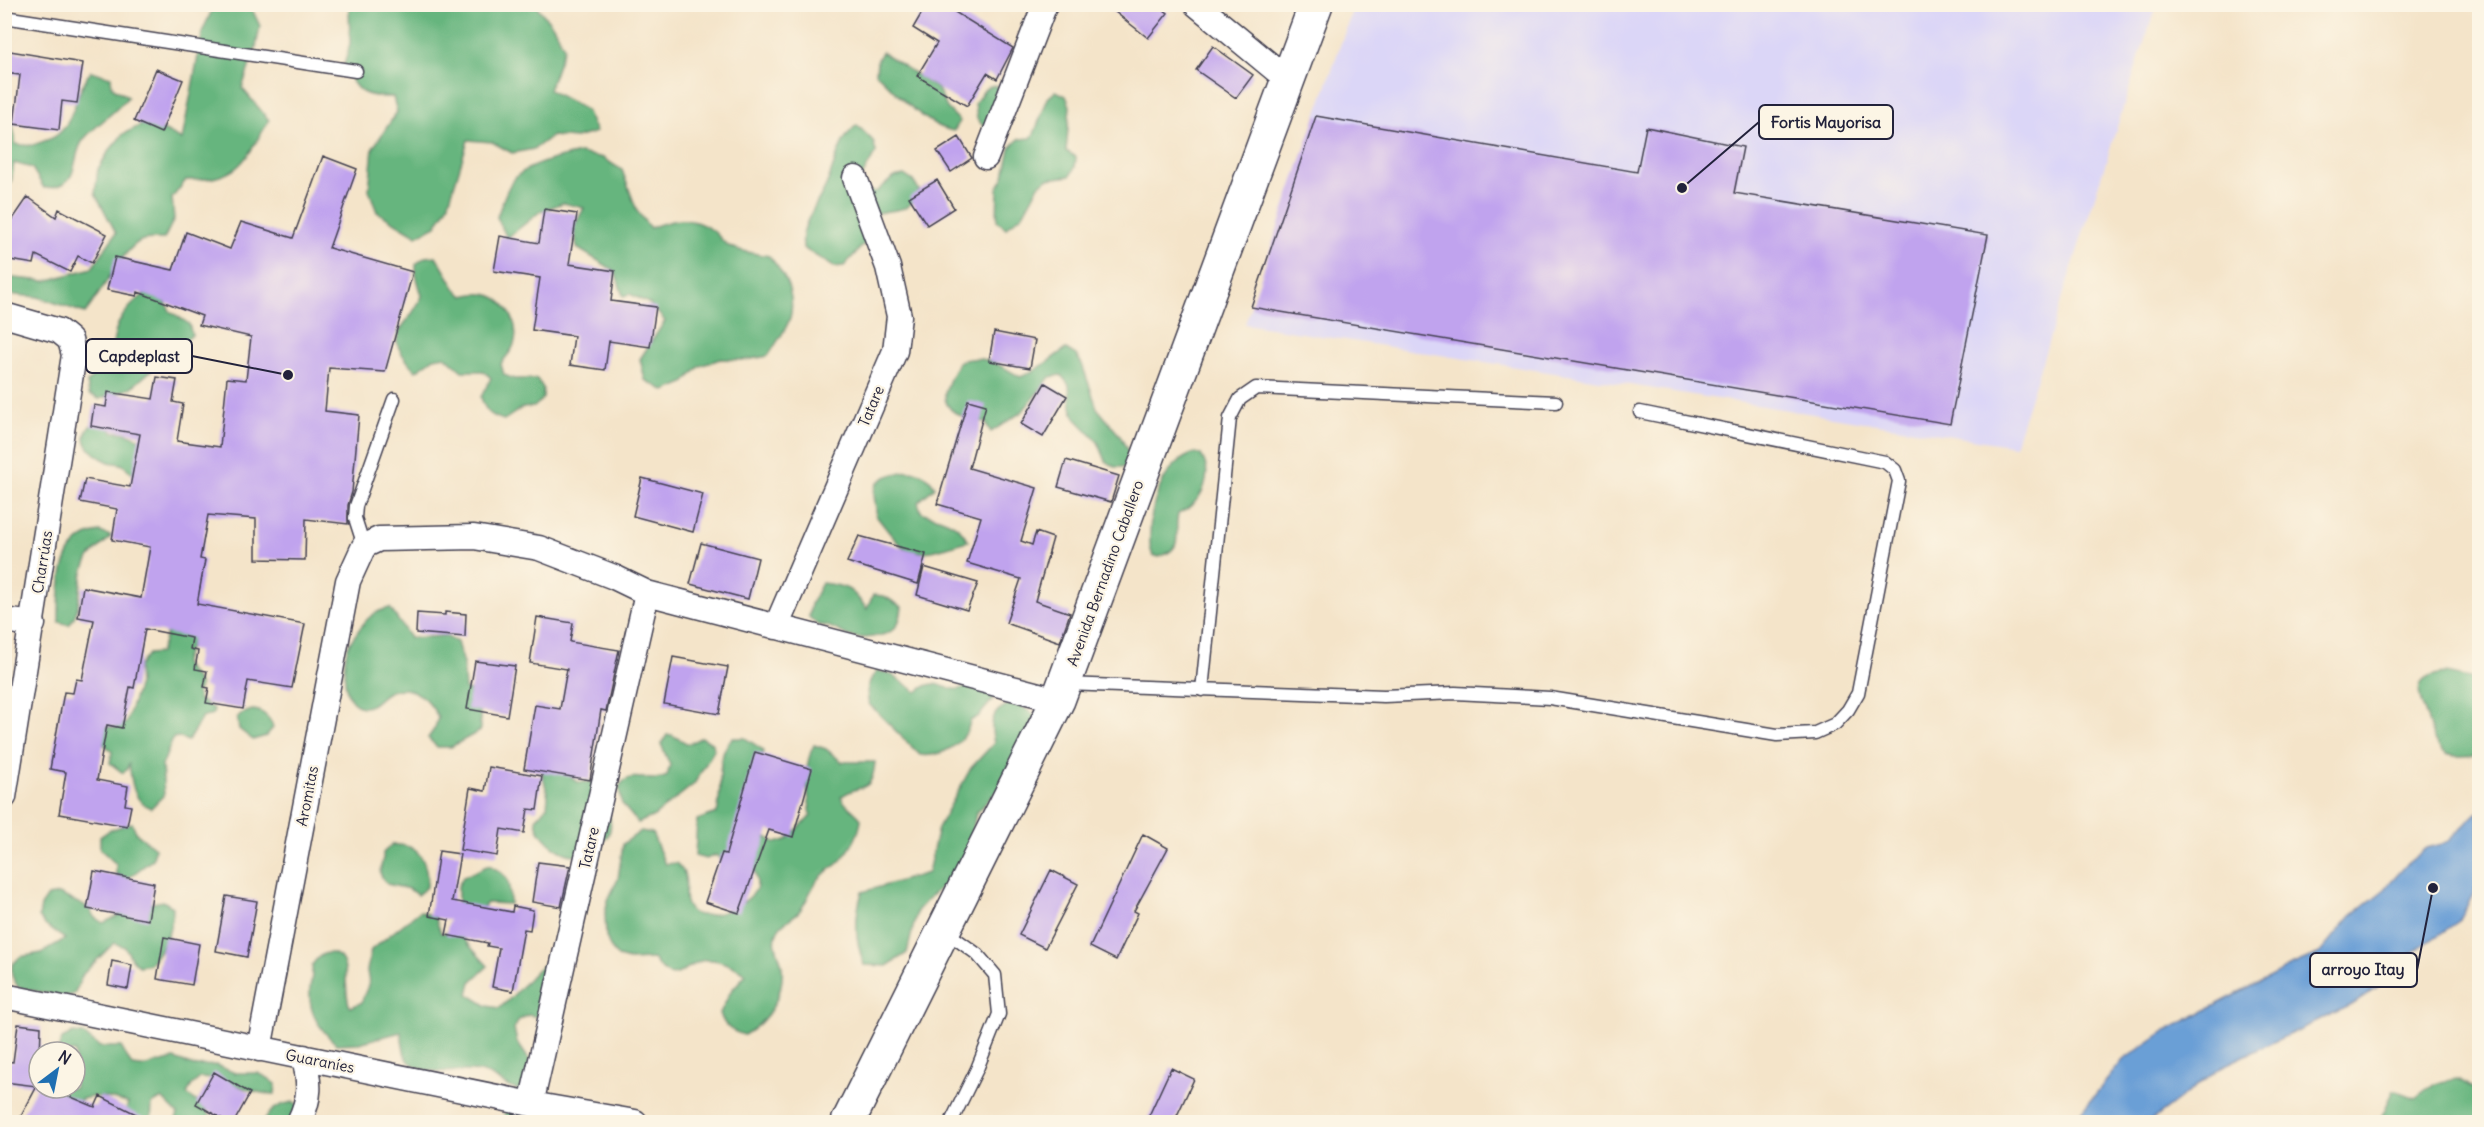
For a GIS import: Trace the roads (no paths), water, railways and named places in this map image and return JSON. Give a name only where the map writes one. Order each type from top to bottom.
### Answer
[{"type":"main road","name":"Avenida Bernadino Caballero","points":[[848,1122],[1061,692],[1316,4]]},
{"type":"street","points":[[986,157],[1045,4]]},
{"type":"street","points":[[1196,4],[1288,80]]},
{"type":"street","name":"Tatare","points":[[776,627],[895,351],[899,316],[888,267],[855,178]]},
{"type":"street","name":"Charrúas","points":[[4,315],[59,331],[70,340],[74,356],[4,797]]},
{"type":"street","points":[[364,546],[380,538],[474,537],[539,548],[614,577],[647,593],[776,627],[1061,692]]},
{"type":"street","name":"Aromitas","points":[[259,1049],[348,581],[364,546]]},
{"type":"street","name":"Tatare","points":[[531,1104],[647,593]]},
{"type":"street","points":[[4,620],[33,624]]},
{"type":"street","name":"Guaraníes","points":[[4,996],[531,1104],[593,1119],[635,1122]]},
{"type":"street","points":[[299,1122],[306,1107],[310,1085],[304,1057]]},
{"type":"lane","points":[[4,17],[356,71]]},
{"type":"lane","points":[[1202,690],[1230,418],[1240,399],[1256,388],[1556,402]]},
{"type":"lane","points":[[364,546],[355,518],[356,506],[394,399]]},
{"type":"lane","points":[[1061,692],[1202,690],[1391,696],[1455,693],[1550,698],[1777,735],[1815,733],[1835,724],[1848,710],[1858,693],[1899,482],[1895,470],[1886,462],[1640,412]]},
{"type":"lane","points":[[944,930],[977,954],[995,975],[999,1014],[977,1069],[951,1122]]},
{"type":"water","points":[[2479,811],[2479,883],[2459,921],[2400,961],[2382,985],[2355,1003],[2221,1067],[2149,1122],[2073,1122],[2123,1060],[2164,1032],[2289,967],[2319,954],[2351,916],[2385,889],[2408,863],[2427,848],[2446,843]]},
{"type":"place","name":"Fortis Mayorisa","points":[[1682,188]]},
{"type":"place","name":"Capdeplast","points":[[288,375]]},
{"type":"place","name":"arroyo Itay","points":[[2433,888]]}]
